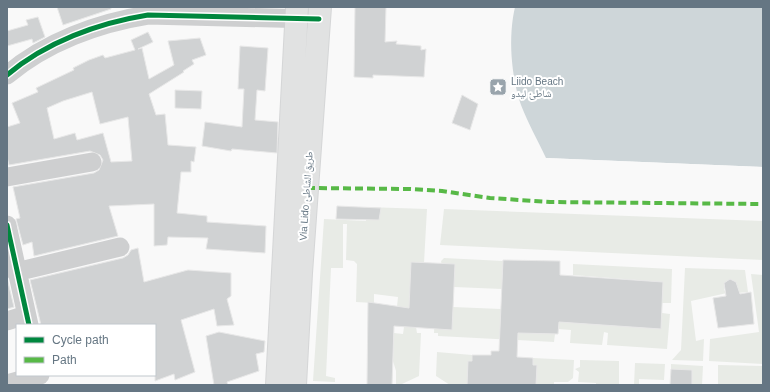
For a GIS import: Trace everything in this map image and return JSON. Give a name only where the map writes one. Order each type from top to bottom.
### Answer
[{"type":"main road","name":"Via Lido طريق الشاطئ","points":[[277,385],[297,13]]},
{"type":"main road","name":"Via Lido طريق الشاطئ","points":[[295,385],[320,13]]},
{"type":"street","points":[[7,75],[38,53],[68,39],[112,22],[148,15],[156,11],[320,13]]},
{"type":"street","points":[[7,177],[92,162]]},
{"type":"street","points":[[7,225],[27,320],[7,321]]},
{"type":"street","points":[[16,272],[120,247]]},
{"type":"street","points":[[7,384],[36,376]]},
{"type":"shaded area","points":[[515,7],[763,7],[763,167],[546,158],[521,105],[515,81],[511,43]]},
{"type":"shaded area","points":[[366,207],[427,209],[424,263],[416,327],[417,333],[421,333],[419,376],[402,384],[396,384],[396,371],[393,361],[394,333],[403,334],[404,327],[395,326],[398,297],[374,294],[374,303],[356,302],[357,264],[354,261],[346,260],[347,224],[343,224],[343,268],[331,268],[326,376],[335,378],[335,382],[313,381],[324,219],[366,221]]},
{"type":"shaded area","points":[[444,209],[763,221],[763,260],[440,245]]},
{"type":"shaded area","points":[[444,258],[503,261],[502,289],[454,287],[453,307],[501,309],[500,332],[555,334],[554,342],[438,336],[438,333],[434,333],[437,266],[442,266],[441,261]]},
{"type":"shaded area","points":[[573,264],[672,269],[671,303],[662,303],[663,282],[573,275]]},
{"type":"shaded area","points":[[685,268],[745,270],[748,292],[737,293],[736,282],[730,279],[724,283],[724,290],[727,293],[691,301],[696,341],[704,339],[703,361],[672,360],[681,350]]},
{"type":"shaded area","points":[[751,274],[763,275],[763,364],[709,361],[710,339],[759,332]]},
{"type":"shaded area","points":[[662,313],[670,314],[667,349],[607,345],[608,333],[604,332],[602,345],[570,343],[571,330],[558,329],[559,322],[661,329]]},
{"type":"shaded area","points":[[437,352],[472,355],[472,361],[468,361],[467,385],[450,385],[436,376]]},
{"type":"shaded area","points":[[533,358],[574,360],[573,378],[568,382],[554,382],[554,385],[536,385],[537,365],[533,365]]},
{"type":"shaded area","points":[[580,360],[619,361],[619,385],[596,385],[596,383],[578,382],[579,372],[575,369],[580,367]]},
{"type":"shaded area","points":[[635,363],[665,364],[664,380],[639,379],[639,385],[634,385]]},
{"type":"shaded area","points":[[671,364],[703,366],[702,385],[692,385],[692,370],[671,369]]},
{"type":"shaded area","points":[[718,365],[763,366],[763,385],[718,385]]},
{"type":"pier","points":[[546,158],[763,167],[763,169],[547,160]]},
{"type":"building","points":[[57,7],[111,7],[111,9],[63,25]]},
{"type":"building","points":[[355,7],[386,7],[385,42],[397,41],[396,44],[421,46],[421,50],[426,49],[424,77],[373,75],[373,78],[354,77]]},
{"type":"building","points":[[38,17],[45,37],[33,43],[32,39],[7,46],[7,31],[28,25],[26,20]]},
{"type":"building","points":[[148,32],[153,42],[138,49],[142,48],[149,79],[174,65],[168,41],[200,38],[206,55],[192,60],[194,64],[183,71],[184,72],[149,94],[156,115],[165,114],[168,145],[196,147],[194,162],[191,161],[191,172],[181,172],[177,213],[207,216],[207,222],[266,226],[265,253],[206,249],[208,238],[168,237],[167,245],[154,246],[154,204],[109,206],[118,236],[34,256],[32,242],[23,245],[16,219],[20,218],[13,187],[94,173],[99,170],[103,160],[100,155],[90,151],[9,165],[7,157],[7,127],[20,123],[12,103],[38,92],[36,88],[74,70],[73,68],[89,60],[103,55],[105,58],[135,50],[131,40]],"holes":[[[92,92],[100,124],[128,117],[132,161],[111,162],[103,133],[77,140],[75,133],[54,139],[47,108],[63,101]]]},
{"type":"building","points":[[240,46],[268,48],[265,91],[257,90],[255,120],[278,122],[277,153],[232,149],[231,151],[202,146],[205,122],[242,127],[244,89],[238,89]]},
{"type":"building","points":[[175,90],[202,91],[201,109],[175,108]]},
{"type":"building","points":[[462,95],[478,104],[470,130],[452,123]]},
{"type":"building","points":[[337,206],[381,208],[379,220],[336,219]]},
{"type":"building","points":[[138,248],[144,282],[188,270],[231,273],[231,296],[227,299],[234,325],[217,326],[214,309],[181,320],[195,372],[175,380],[174,374],[155,381],[156,324],[41,324],[30,280],[123,258],[128,255],[131,250]]},
{"type":"building","points":[[503,260],[560,261],[560,275],[663,282],[661,329],[559,322],[558,334],[518,333],[517,357],[533,358],[533,365],[537,365],[536,385],[467,385],[468,361],[472,361],[472,355],[491,355],[491,351],[499,351]]},
{"type":"building","points":[[411,262],[455,264],[452,330],[394,326],[392,385],[367,385],[368,302],[409,308]]},
{"type":"building","points":[[7,278],[14,307],[7,309]]},
{"type":"building","points":[[730,279],[736,282],[740,294],[751,292],[754,324],[718,328],[713,298],[726,296],[724,283]]},
{"type":"building","points":[[219,332],[265,341],[264,352],[256,354],[259,371],[227,382],[228,385],[214,385],[206,336]]},
{"type":"building","points":[[671,369],[692,370],[692,385],[670,385]]},
{"type":"marked path","points":[[307,188],[409,189],[442,191],[490,198],[550,202],[763,204]]},
{"type":"cycle path","points":[[7,75],[38,53],[73,36],[110,23],[148,15],[319,19]]},
{"type":"cycle path","points":[[7,225],[29,324]]},
{"type":"place","name":"Liido Beach شاطئ ليدو","points":[[498,87]]}]
